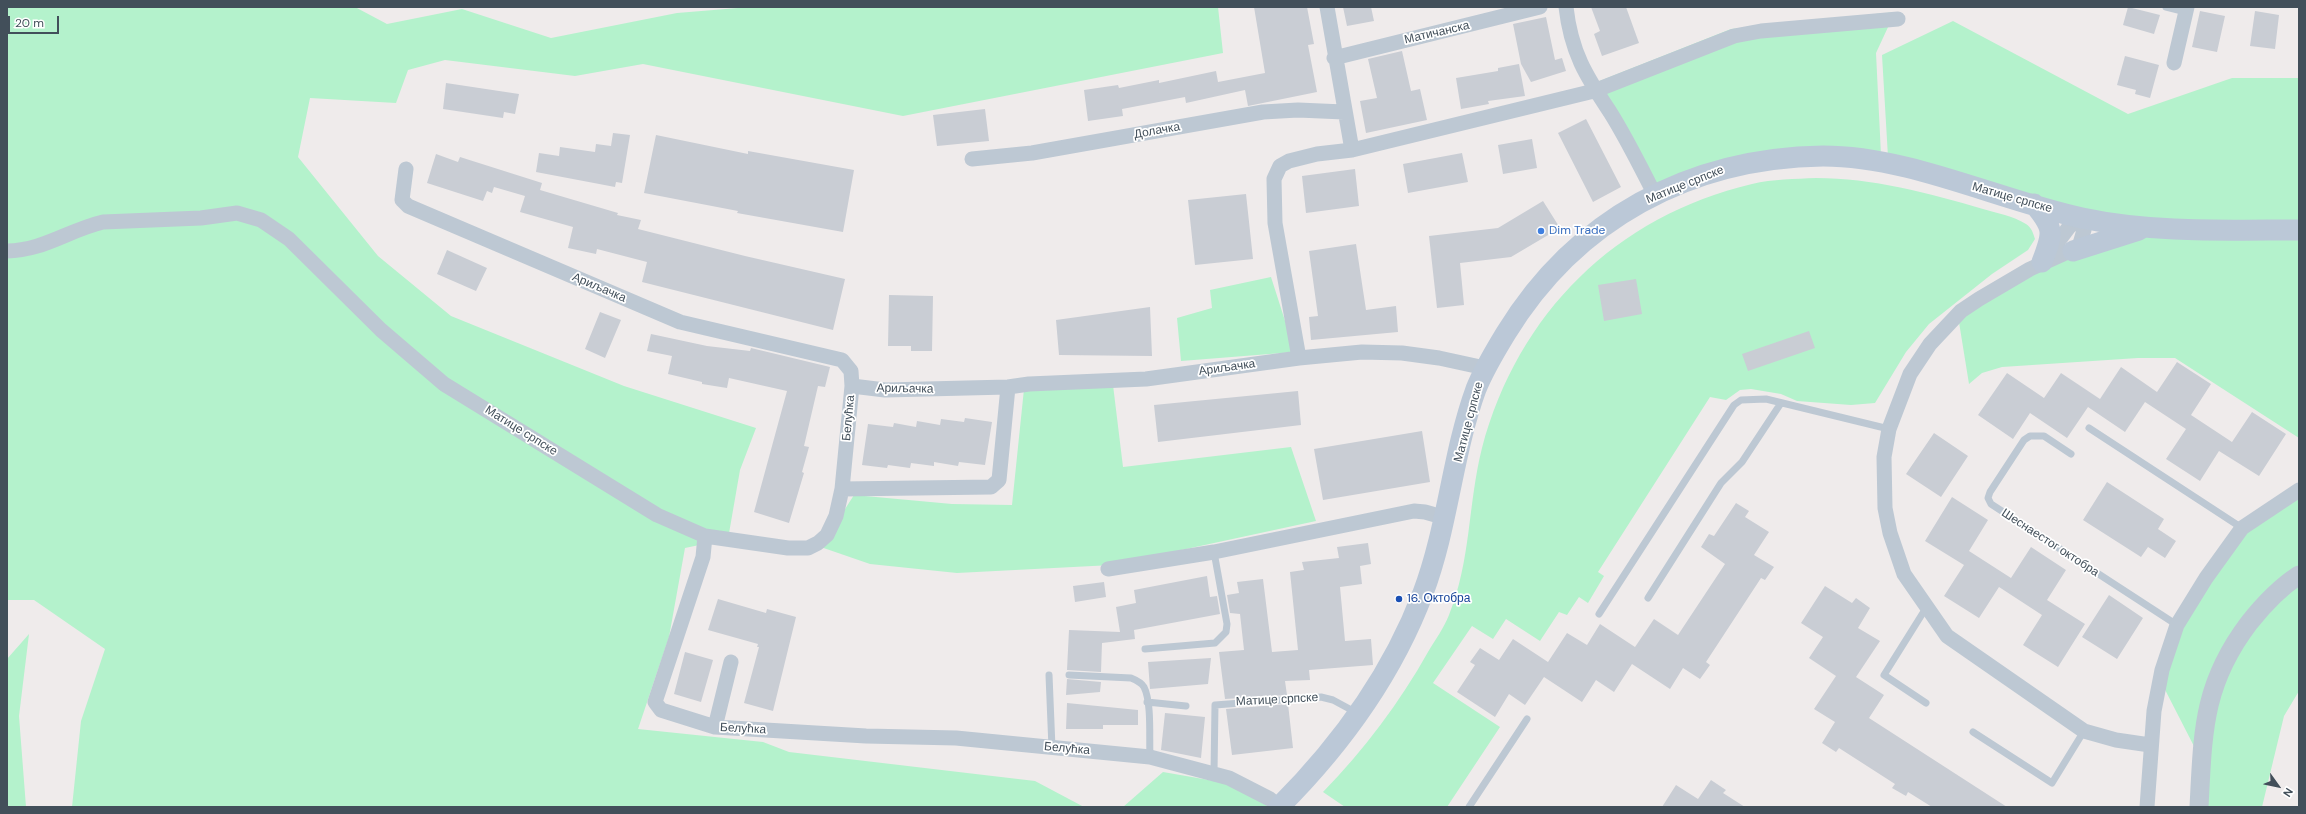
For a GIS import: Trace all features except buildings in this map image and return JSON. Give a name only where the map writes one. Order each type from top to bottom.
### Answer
[{"type":"main road","name":"Матице српске","points":[[1280,807],[1317,768],[1359,714],[1385,674],[1415,613],[1430,574],[1446,518],[1467,420],[1485,368],[1527,300],[1569,253],[1629,209],[1655,195],[1702,175],[1733,166],[1784,158],[1828,156],[1884,162],[2080,218],[2118,225],[2299,230]]},
{"type":"main road","points":[[2034,204],[2048,222],[2050,228],[2049,242],[2042,262]]},
{"type":"main road","points":[[2073,251],[2152,226]]},
{"type":"street","points":[[1327,7],[1334,58],[1352,150]]},
{"type":"street","name":"Матичанска","points":[[1334,58],[1540,7]]},
{"type":"street","points":[[1566,7],[1576,52],[1594,91],[1610,113],[1655,195]]},
{"type":"street","points":[[2174,63],[2186,10]]},
{"type":"street","points":[[1299,358],[1275,223],[1274,179],[1280,166],[1289,161],[1317,154],[1352,150],[1594,91],[1734,36],[1761,31],[1898,19]]},
{"type":"street","name":"Долачка","points":[[972,160],[1032,153],[1263,112],[1344,112]]},
{"type":"street","name":"Ариљачка","points":[[406,169],[402,200],[408,206],[680,322],[842,360],[851,371],[852,386],[885,390],[1008,387],[1029,384],[1146,379],[1299,358],[1362,352],[1402,353],[1467,363],[1485,368]]},
{"type":"street","name":"Матице српске","points":[[7,251],[30,249],[88,225],[103,222],[201,218],[237,213],[249,215],[261,220],[289,239],[353,303],[444,384],[657,515],[705,536]]},
{"type":"street","points":[[2080,218],[2084,230],[2079,247],[2073,251],[2042,262],[1967,307],[1943,329],[1918,361],[1910,374],[1889,430],[1884,457],[1883,482],[1890,533],[1904,574],[1926,608],[1947,636],[2084,731],[2116,740],[2150,746]]},
{"type":"street","points":[[2042,262],[2080,218]]},
{"type":"street","name":"Белућка","points":[[852,386],[842,489],[836,516],[828,535],[818,544],[808,548],[788,548],[705,536],[703,557],[655,702],[661,710],[716,727],[866,736],[956,738],[1150,757],[1214,773],[1251,788],[1280,807]]},
{"type":"street","points":[[842,489],[991,487],[999,480],[1008,387]]},
{"type":"street","points":[[2147,807],[2150,746],[2162,670],[2177,625],[2206,578],[2242,528],[2299,490]]},
{"type":"street","points":[[1108,569],[1214,552],[1414,511],[1425,512],[1446,518]]},
{"type":"street","points":[[2199,807],[2204,729],[2212,690],[2219,672],[2238,639],[2262,606],[2299,574]]},
{"type":"street","points":[[716,727],[730,662]]},
{"type":"lane","points":[[2166,7],[2186,10]]},
{"type":"lane","points":[[1599,614],[1734,405],[1741,400],[1755,398],[1781,403],[1889,430]]},
{"type":"lane","points":[[1648,598],[1721,483],[1742,462],[1781,403]]},
{"type":"lane","points":[[2089,428],[2242,528]]},
{"type":"lane","name":"Шеснаестог октобра","points":[[2071,454],[2044,436],[2030,436],[2024,440],[1990,492],[1988,498],[1990,504],[2177,625]]},
{"type":"lane","points":[[1145,649],[1215,643],[1222,638],[1227,624],[1214,552]]},
{"type":"lane","points":[[1926,608],[1884,675],[1926,703]]},
{"type":"lane","points":[[1049,675],[1052,748]]},
{"type":"lane","points":[[1069,675],[1131,678],[1138,681],[1144,687],[1148,702],[1150,757]]},
{"type":"lane","name":"Матице српске","points":[[1214,773],[1215,705],[1321,697],[1333,700],[1359,714]]},
{"type":"lane","points":[[1148,702],[1186,706]]},
{"type":"lane","points":[[1469,807],[1527,719]]},
{"type":"lane","points":[[1973,732],[2052,783],[2084,731]]},
{"type":"green space","points":[[7,7],[355,7],[387,24],[462,9],[551,38],[677,13],[750,7],[1218,7],[1223,53],[903,116],[643,64],[575,76],[445,60],[408,70],[396,103],[310,98],[298,157],[378,256],[451,316],[624,386],[756,428],[740,470],[728,539],[685,548],[669,637],[638,729],[763,742],[789,752],[1035,781],[1084,807],[72,807],[81,721],[105,649],[34,600],[7,600]]},
{"type":"green space","points":[[1895,12],[1876,53],[1881,155],[1861,152],[1652,188],[1592,84],[1731,29]]},
{"type":"green space","points":[[1953,21],[2128,114],[2232,78],[2299,78],[2299,225],[2121,219],[1888,157],[1882,55]]},
{"type":"green space","points":[[1816,178],[1879,184],[1921,192],[1963,203],[2021,221],[2030,227],[2035,239],[2028,250],[1992,274],[1929,324],[1906,352],[1875,403],[1851,405],[1797,401],[1781,394],[1751,389],[1740,390],[1726,400],[1710,397],[1598,572],[1604,576],[1588,603],[1579,597],[1567,615],[1559,612],[1540,641],[1506,619],[1493,639],[1472,626],[1433,683],[1500,727],[1447,807],[1345,807],[1323,792],[1367,742],[1406,689],[1447,620],[1456,595],[1461,574],[1477,469],[1482,448],[1498,399],[1520,354],[1547,314],[1580,277],[1616,246],[1658,220],[1703,199],[1752,184],[1776,180]]},
{"type":"green space","points":[[2149,232],[2299,235],[2299,438],[2175,358],[2138,358],[2002,367],[1982,373],[1969,384],[1958,316],[2026,274]]},
{"type":"green space","points":[[1271,277],[1295,352],[1181,361],[1177,318],[1212,308],[1210,290]]},
{"type":"green space","points":[[1113,385],[1123,467],[1291,447],[1316,521],[1112,565],[957,573],[870,564],[812,544],[831,531],[854,495],[952,504],[1012,505],[1024,389]]},
{"type":"green space","points":[[2299,494],[2299,691],[2284,716],[2262,807],[2196,807],[2199,756],[2158,676],[2174,630],[2239,533]]},
{"type":"green space","points":[[29,634],[19,716],[26,807],[7,807],[7,659]]},
{"type":"green space","points":[[1163,772],[1232,784],[1269,807],[1123,807]]},
{"type":"place","name":"Dim Trade","points":[[1541,231]]},
{"type":"place","name":"16. Октобра","points":[[1399,599]]}]
